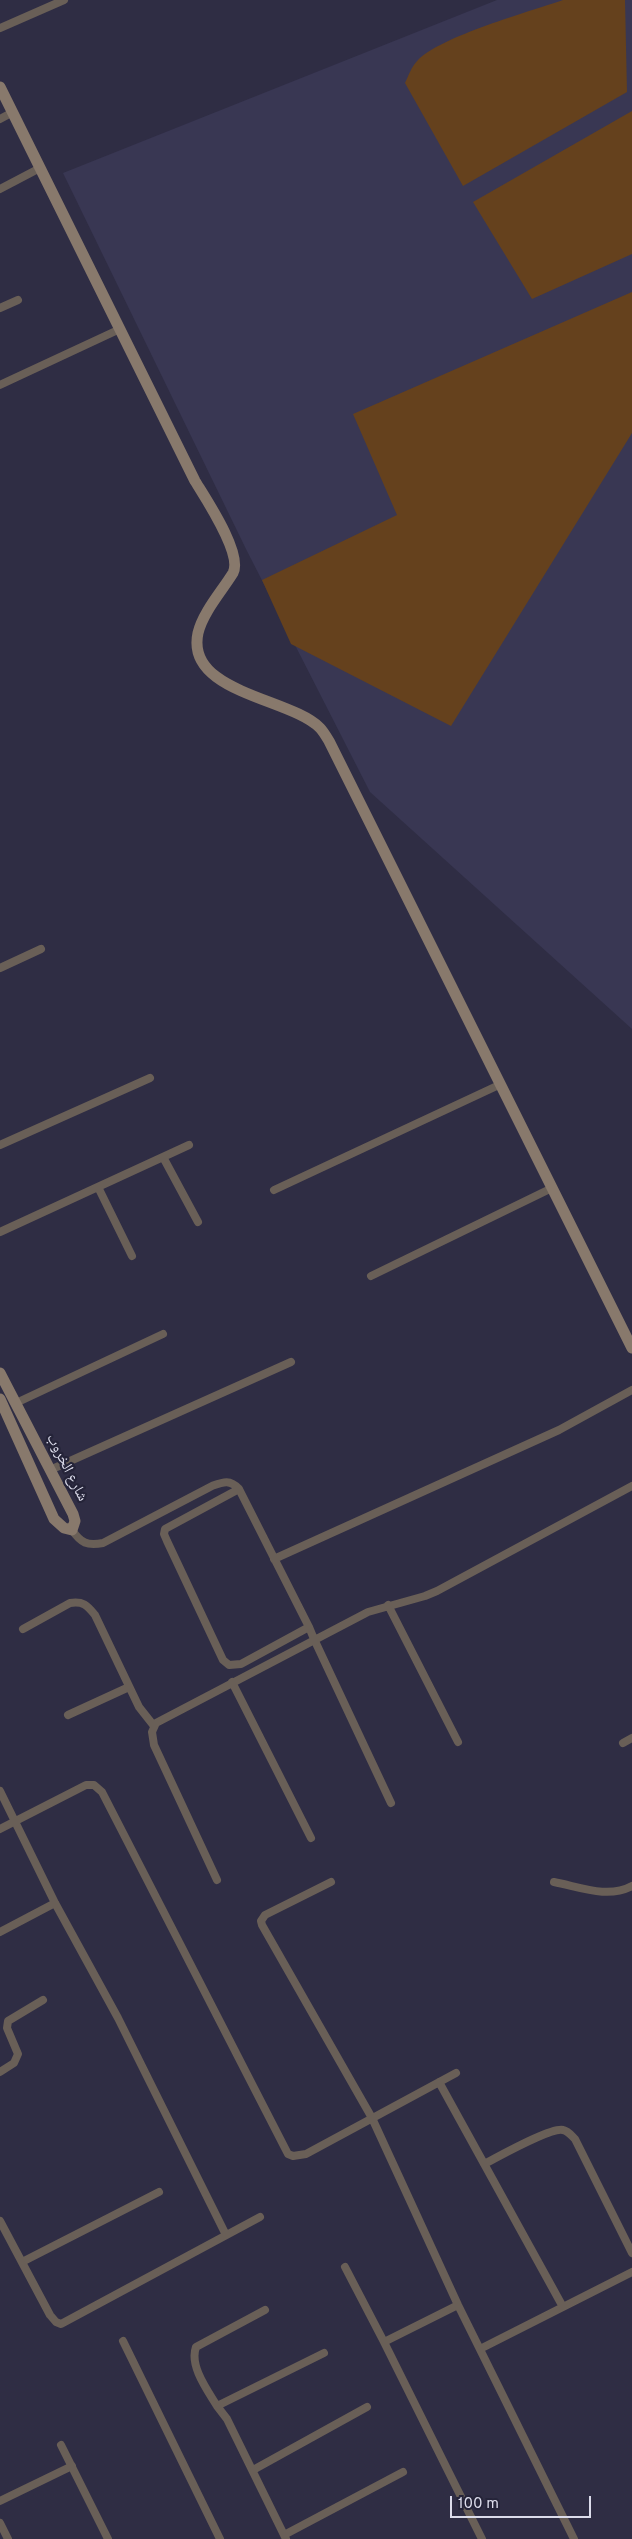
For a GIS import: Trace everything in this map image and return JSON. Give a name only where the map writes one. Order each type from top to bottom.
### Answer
[{"type":"street","points":[[0,28],[64,0]]},
{"type":"street","points":[[0,87],[195,481],[224,533],[237,564],[198,631],[198,653],[209,670],[218,678],[258,699],[306,718],[320,727],[337,757],[499,1085],[632,1348]]},
{"type":"street","points":[[0,119],[13,112]]},
{"type":"street","points":[[0,189],[40,168]]},
{"type":"street","points":[[0,308],[18,300]]},
{"type":"street","points":[[0,386],[120,329]]},
{"type":"street","points":[[0,968],[41,949]]},
{"type":"street","points":[[0,1145],[150,1078]]},
{"type":"street","points":[[274,1190],[499,1085]]},
{"type":"street","points":[[0,1232],[189,1145]]},
{"type":"street","points":[[164,1157],[198,1222]]},
{"type":"street","points":[[98,1187],[132,1256]]},
{"type":"street","points":[[371,1276],[552,1188]]},
{"type":"street","points":[[16,1403],[164,1334]]},
{"type":"street","points":[[50,1470],[291,1362]]},
{"type":"street","name":"شارع الخروب","points":[[0,1373],[73,1514],[75,1521],[72,1530],[64,1528],[54,1519],[2,1406]]},
{"type":"street","points":[[274,1559],[550,1434],[632,1390]]},
{"type":"street","points":[[72,1530],[82,1542],[90,1546],[103,1544],[212,1486],[225,1481],[234,1483],[239,1489],[309,1628],[391,1803]]},
{"type":"street","points":[[217,1880],[154,1745],[152,1732],[158,1721],[368,1612],[437,1591],[632,1486]]},
{"type":"street","points":[[239,1489],[174,1524],[166,1529],[164,1534],[223,1660],[229,1665],[242,1664],[309,1628]]},
{"type":"street","points":[[23,1629],[70,1603],[79,1601],[85,1604],[95,1615],[139,1707],[154,1726]]},
{"type":"street","points":[[388,1605],[458,1742]]},
{"type":"street","points":[[232,1682],[311,1838]]},
{"type":"street","points":[[68,1715],[129,1687]]},
{"type":"street","points":[[622,1743],[632,1738]]},
{"type":"street","points":[[0,1829],[86,1785],[94,1786],[102,1792],[288,2154],[293,2156],[306,2154],[456,2073]]},
{"type":"street","points":[[0,1791],[55,1903],[118,2018],[226,2235]]},
{"type":"street","points":[[331,1882],[272,1911],[261,1921],[372,2118],[458,2305],[574,2539]]},
{"type":"street","points":[[554,1882],[604,1892],[618,1892],[632,1886]]},
{"type":"street","points":[[0,1932],[55,1903]]},
{"type":"street","points":[[0,2072],[14,2063],[18,2054],[7,2028],[8,2021],[43,2000]]},
{"type":"street","points":[[439,2082],[563,2307]]},
{"type":"street","points":[[484,2164],[550,2131],[563,2130],[569,2133],[575,2139],[632,2254]]},
{"type":"street","points":[[22,2262],[159,2192]]},
{"type":"street","points":[[0,2221],[50,2315],[56,2322],[61,2324],[260,2217]]},
{"type":"street","points":[[345,2267],[482,2539]]},
{"type":"street","points":[[480,2349],[632,2272]]},
{"type":"street","points":[[384,2342],[458,2305]]},
{"type":"street","points":[[265,2310],[196,2347],[195,2359],[202,2382],[227,2419],[285,2537],[403,2472]]},
{"type":"street","points":[[123,2340],[220,2539]]},
{"type":"street","points":[[217,2406],[324,2353]]},
{"type":"street","points":[[253,2470],[367,2407]]},
{"type":"street","points":[[61,2445],[108,2539]]},
{"type":"street","points":[[0,2502],[72,2466]]},
{"type":"street","points":[[0,2523],[8,2539]]},
{"type":"shaded area","points":[[497,0],[632,0],[632,1029],[370,792],[246,549],[63,173]]},
{"type":"shaded area","points":[[563,0],[625,0],[627,92],[463,186],[405,83],[412,68],[418,60],[446,42],[486,26]]},
{"type":"shaded area","points":[[632,111],[632,254],[532,299],[473,202]]},
{"type":"shaded area","points":[[632,292],[632,433],[451,726],[291,644],[262,580],[397,515],[353,414]]}]
